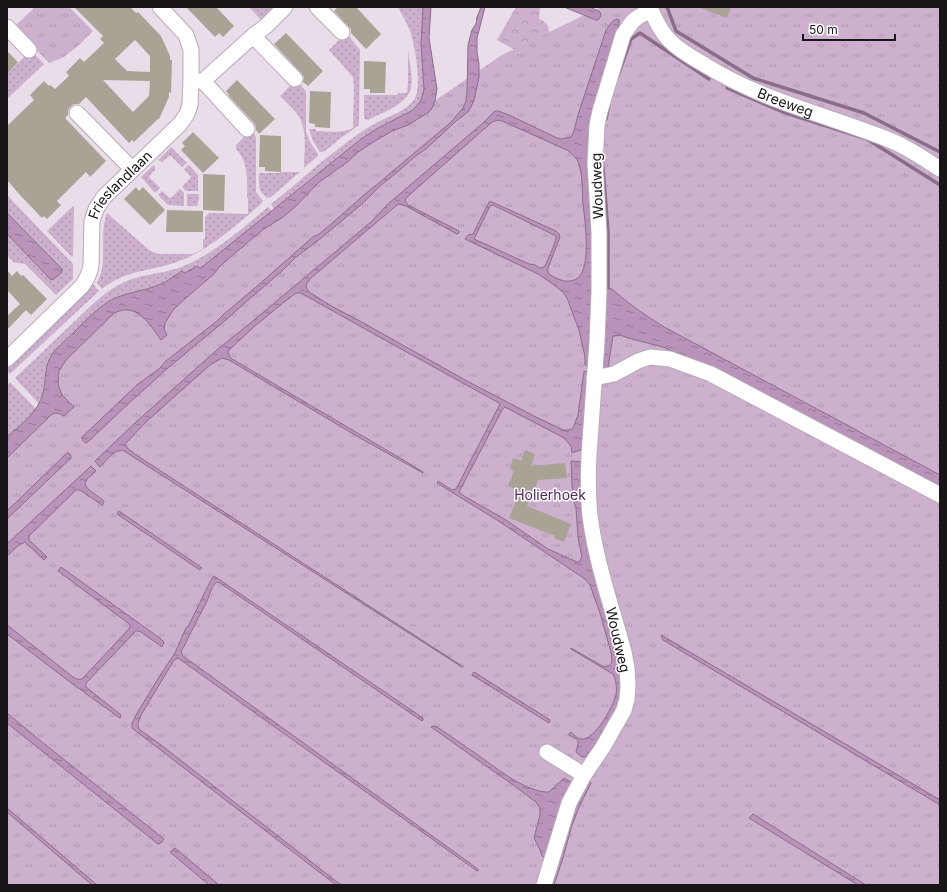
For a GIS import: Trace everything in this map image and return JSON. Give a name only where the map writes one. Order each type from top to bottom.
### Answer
[{"type":"street","name":"Frieslandlaan","points":[[7,358],[82,286],[91,271],[92,221],[96,209],[104,197],[180,124],[187,114],[197,81],[191,50],[186,35],[160,7]]},
{"type":"street","points":[[247,129],[197,81],[265,27],[285,7]]},
{"type":"street","points":[[318,7],[342,32]]},
{"type":"street","name":"Breeweg","points":[[651,9],[659,28],[670,41],[688,55],[719,74],[758,93],[889,140],[940,168]]},
{"type":"street","name":"Woudweg","points":[[544,885],[569,803],[584,775],[603,747],[624,710],[627,699],[627,668],[624,652],[598,560],[590,515],[588,471],[597,342],[599,285],[599,233],[595,163],[597,125],[600,111],[623,35],[632,22],[651,9]]},
{"type":"street","points":[[7,27],[29,50]]},
{"type":"street","points":[[254,35],[295,79]]},
{"type":"street","points":[[77,113],[132,169]]},
{"type":"street","points":[[594,378],[614,374],[638,361],[650,357],[670,359],[711,374],[940,495]]},
{"type":"street","points":[[547,752],[584,775]]},
{"type":"green space","points":[[35,7],[69,7],[93,31],[64,57],[49,63],[14,27]]},
{"type":"green space","points":[[249,7],[279,7],[263,21]]},
{"type":"green space","points":[[398,7],[423,7],[421,44],[424,89],[420,102],[413,110],[387,123],[361,139],[274,209],[271,204],[349,140],[364,130],[404,109],[415,98],[417,92],[418,75],[414,46],[409,28]]},
{"type":"green space","points":[[516,7],[540,8],[539,19],[547,24],[549,30],[549,33],[524,55],[497,40]]},
{"type":"green space","name":"Holierhoek","points":[[601,7],[940,7],[940,885],[7,885],[7,450],[47,408],[56,357],[113,306],[201,273],[366,142],[424,108],[502,55]]},
{"type":"green space","points":[[346,33],[360,50],[359,124],[325,151],[320,152],[313,141],[309,129],[335,132],[353,128],[353,77],[329,50]]},
{"type":"green space","points":[[31,50],[44,64],[7,99],[7,74]]},
{"type":"green space","points":[[408,50],[412,78],[409,93],[394,107],[368,120],[365,119],[364,95],[398,95],[398,93],[407,93]]},
{"type":"green space","points":[[296,80],[306,92],[306,131],[310,142],[318,154],[318,156],[304,168],[305,141],[301,121],[294,110],[280,96]]},
{"type":"green space","points":[[251,130],[256,138],[256,192],[263,201],[261,204],[214,243],[203,249],[203,239],[205,239],[205,217],[209,213],[248,214],[246,172],[243,160],[236,149],[237,147],[235,146]]},
{"type":"green space","points":[[171,147],[187,163],[182,167],[171,156],[162,162],[158,160]]},
{"type":"green space","points":[[154,165],[155,170],[149,177],[160,188],[155,193],[141,177]]},
{"type":"green space","points":[[189,165],[198,175],[198,191],[186,191],[182,187],[191,177],[184,169]]},
{"type":"green space","points":[[300,172],[271,197],[267,198],[260,189],[259,173]]},
{"type":"green space","points":[[180,189],[184,193],[184,206],[168,205],[158,195],[162,191],[170,198]]},
{"type":"green space","points":[[187,194],[199,194],[197,206],[187,206]]},
{"type":"green space","points":[[7,195],[73,264],[73,279],[56,295],[25,264],[13,262],[7,255],[7,234],[51,280],[62,269],[7,213]]},
{"type":"green space","points":[[73,206],[74,207],[72,257],[47,231]]},
{"type":"green space","points":[[268,207],[272,211],[202,267],[197,266],[156,286],[106,303],[95,312],[58,346],[51,357],[47,364],[43,393],[39,404],[15,378],[111,289],[132,279],[173,270],[193,262],[227,240]]},
{"type":"green space","points":[[107,213],[149,250],[158,254],[193,254],[203,249],[193,255],[171,264],[121,277],[102,289],[97,283],[101,275],[103,231]]},
{"type":"green space","points":[[92,283],[99,291],[10,374],[7,371],[7,364]]},
{"type":"green space","points":[[10,382],[36,409],[7,437],[7,385]]},
{"type":"water","points":[[423,7],[431,7],[429,38],[437,89],[435,101],[429,112],[408,125],[392,131],[355,154],[350,160],[318,183],[283,217],[264,229],[220,266],[214,274],[173,310],[165,323],[164,329],[167,335],[161,340],[147,321],[135,312],[121,310],[113,314],[66,360],[59,371],[58,382],[62,395],[74,407],[64,416],[58,413],[51,415],[7,458],[7,437],[28,418],[41,400],[47,366],[52,354],[95,312],[115,298],[154,287],[181,271],[185,273],[197,266],[201,268],[361,139],[378,128],[413,110],[420,102],[424,89],[421,44]]},
{"type":"water","points":[[481,7],[485,7],[477,38],[479,77],[474,100],[468,112],[169,367],[90,440],[86,443],[83,441],[82,437],[138,384],[159,369],[166,361],[217,321],[314,236],[318,235],[450,123],[463,108],[466,101],[468,45]]},
{"type":"water","points":[[564,7],[590,7],[600,12],[601,16],[598,20],[596,20]]},
{"type":"water","points":[[616,19],[619,20],[608,65],[588,366],[585,365],[585,357],[579,330],[567,298],[563,292],[538,274],[465,239],[468,235],[473,234],[489,202],[492,202],[556,231],[559,234],[560,237],[548,268],[548,273],[559,279],[571,281],[578,278],[583,271],[586,242],[582,179],[578,162],[567,150],[502,121],[498,120],[492,122],[406,198],[405,201],[408,205],[459,231],[459,233],[457,234],[406,206],[399,204],[311,278],[306,287],[309,292],[333,307],[467,381],[563,430],[572,429],[574,426],[578,415],[584,371],[587,372],[589,376],[583,449],[572,453],[571,446],[564,438],[505,407],[502,410],[459,492],[506,520],[548,549],[579,562],[582,557],[578,537],[576,508],[572,492],[571,461],[583,462],[619,655],[622,684],[618,709],[590,756],[582,757],[576,752],[578,740],[569,735],[571,732],[581,739],[592,735],[603,722],[616,695],[616,681],[613,674],[571,649],[604,667],[609,666],[612,662],[611,652],[600,613],[590,585],[585,579],[497,520],[437,483],[438,481],[452,490],[456,489],[500,404],[499,403],[301,293],[296,293],[255,326],[229,350],[229,356],[423,473],[360,438],[229,360],[222,358],[210,365],[146,422],[125,444],[127,448],[136,455],[463,667],[124,451],[117,451],[114,453],[100,467],[95,461],[136,422],[218,349],[371,222],[388,204],[495,111],[509,115],[557,138],[561,139],[571,137],[606,30]],"holes":[[[493,205],[556,236],[554,246],[546,264],[544,267],[540,268],[474,239],[490,206]]]},
{"type":"water","points":[[7,213],[62,269],[62,272],[54,279],[51,280],[7,234]]},
{"type":"water","points":[[606,288],[612,289],[638,310],[666,328],[940,475],[940,486],[708,367],[663,347],[620,335],[613,336],[608,368],[604,371],[602,368]]},
{"type":"water","points":[[67,453],[69,453],[71,458],[7,519],[7,511]]},
{"type":"water","points":[[91,466],[96,471],[87,479],[85,484],[88,489],[103,500],[104,502],[102,505],[80,490],[76,490],[29,536],[29,540],[47,557],[44,560],[25,542],[19,545],[7,556],[7,544]]},
{"type":"water","points":[[119,511],[202,568],[200,570],[117,514]]},
{"type":"water","points":[[61,567],[164,642],[162,647],[141,632],[136,631],[86,683],[86,687],[121,715],[120,718],[7,634],[7,625],[73,677],[76,679],[82,679],[127,631],[130,627],[128,623],[58,571]]},
{"type":"water","points":[[214,576],[423,718],[423,720],[422,721],[217,582],[212,588],[207,601],[181,651],[183,656],[478,869],[478,871],[178,658],[174,660],[141,715],[138,723],[139,729],[341,885],[336,885],[132,728],[132,723],[139,710],[175,653],[186,628],[189,625]]},
{"type":"water","points":[[661,635],[940,800],[940,805],[663,640]]},
{"type":"water","points":[[474,672],[550,720],[549,723],[472,675]]},
{"type":"water","points":[[7,713],[164,839],[162,842],[158,844],[7,723]]},
{"type":"water","points":[[432,726],[442,730],[512,779],[531,788],[549,792],[564,778],[572,783],[545,858],[542,856],[534,838],[540,815],[540,809],[537,803],[431,727]]},
{"type":"water","points":[[590,781],[591,783],[572,825],[554,885],[551,885],[563,842],[580,794]]},
{"type":"water","points":[[7,808],[97,885],[92,885],[7,812]]},
{"type":"water","points":[[753,814],[866,885],[858,885],[749,818]]},
{"type":"water","points":[[175,848],[219,885],[209,885],[170,852]]},
{"type":"building","points":[[74,7],[130,7],[136,13],[138,12],[161,36],[170,56],[170,60],[172,60],[171,93],[169,92],[169,97],[159,119],[134,142],[132,140],[129,143],[86,97],[79,104],[74,104],[70,107],[68,110],[68,115],[65,118],[106,161],[90,177],[86,172],[57,201],[61,205],[47,219],[44,216],[42,218],[7,180],[7,126],[34,100],[30,95],[44,81],[55,89],[69,76],[66,72],[80,58],[84,62],[104,43],[100,39],[103,36]],"holes":[[[135,40],[150,56],[150,72],[127,71],[115,59]],[[103,80],[150,81],[149,96],[133,112]]]},
{"type":"building","points":[[186,7],[216,7],[234,26],[223,37],[219,33],[215,37]]},
{"type":"building","points":[[338,7],[356,7],[381,34],[366,49],[351,33],[351,29],[334,11]]},
{"type":"building","points":[[701,7],[731,7],[727,18]]},
{"type":"building","points":[[286,33],[323,71],[308,86],[303,82],[304,77],[301,73],[274,44]]},
{"type":"building","points":[[7,51],[18,62],[7,74]]},
{"type":"building","points":[[364,61],[386,62],[385,93],[370,93],[370,89],[364,89]]},
{"type":"building","points":[[237,80],[275,119],[259,134],[254,123],[226,91]]},
{"type":"building","points":[[310,91],[331,92],[330,128],[315,127],[315,124],[309,123]]},
{"type":"building","points":[[193,132],[219,158],[203,173],[181,150],[185,146],[182,143]]},
{"type":"building","points":[[260,135],[281,136],[281,172],[265,171],[265,167],[259,167]]},
{"type":"building","points":[[203,174],[225,175],[224,211],[203,210]]},
{"type":"building","points":[[136,187],[139,191],[143,187],[165,210],[150,225],[124,199]]},
{"type":"building","points":[[167,210],[203,211],[203,232],[166,232]]},
{"type":"building","points":[[7,270],[12,276],[17,271],[21,276],[23,275],[47,299],[31,315],[26,310],[7,330],[7,316],[20,304],[7,290]]},
{"type":"building","points":[[525,450],[535,454],[531,466],[565,463],[567,478],[538,480],[527,506],[571,524],[564,542],[554,538],[555,536],[509,518],[520,491],[508,486],[514,471],[510,469],[513,459],[514,458],[521,461]]},
{"type":"waterway","points":[[667,7],[676,31],[753,78],[864,113],[940,152]]},
{"type":"waterway","points":[[618,76],[631,39],[640,33],[709,79]]},
{"type":"waterway","points":[[727,88],[783,112],[867,139],[940,185]]},
{"type":"waterway","points":[[606,119],[609,105]]},
{"type":"waterway","points":[[603,168],[608,232],[608,288]]}]
